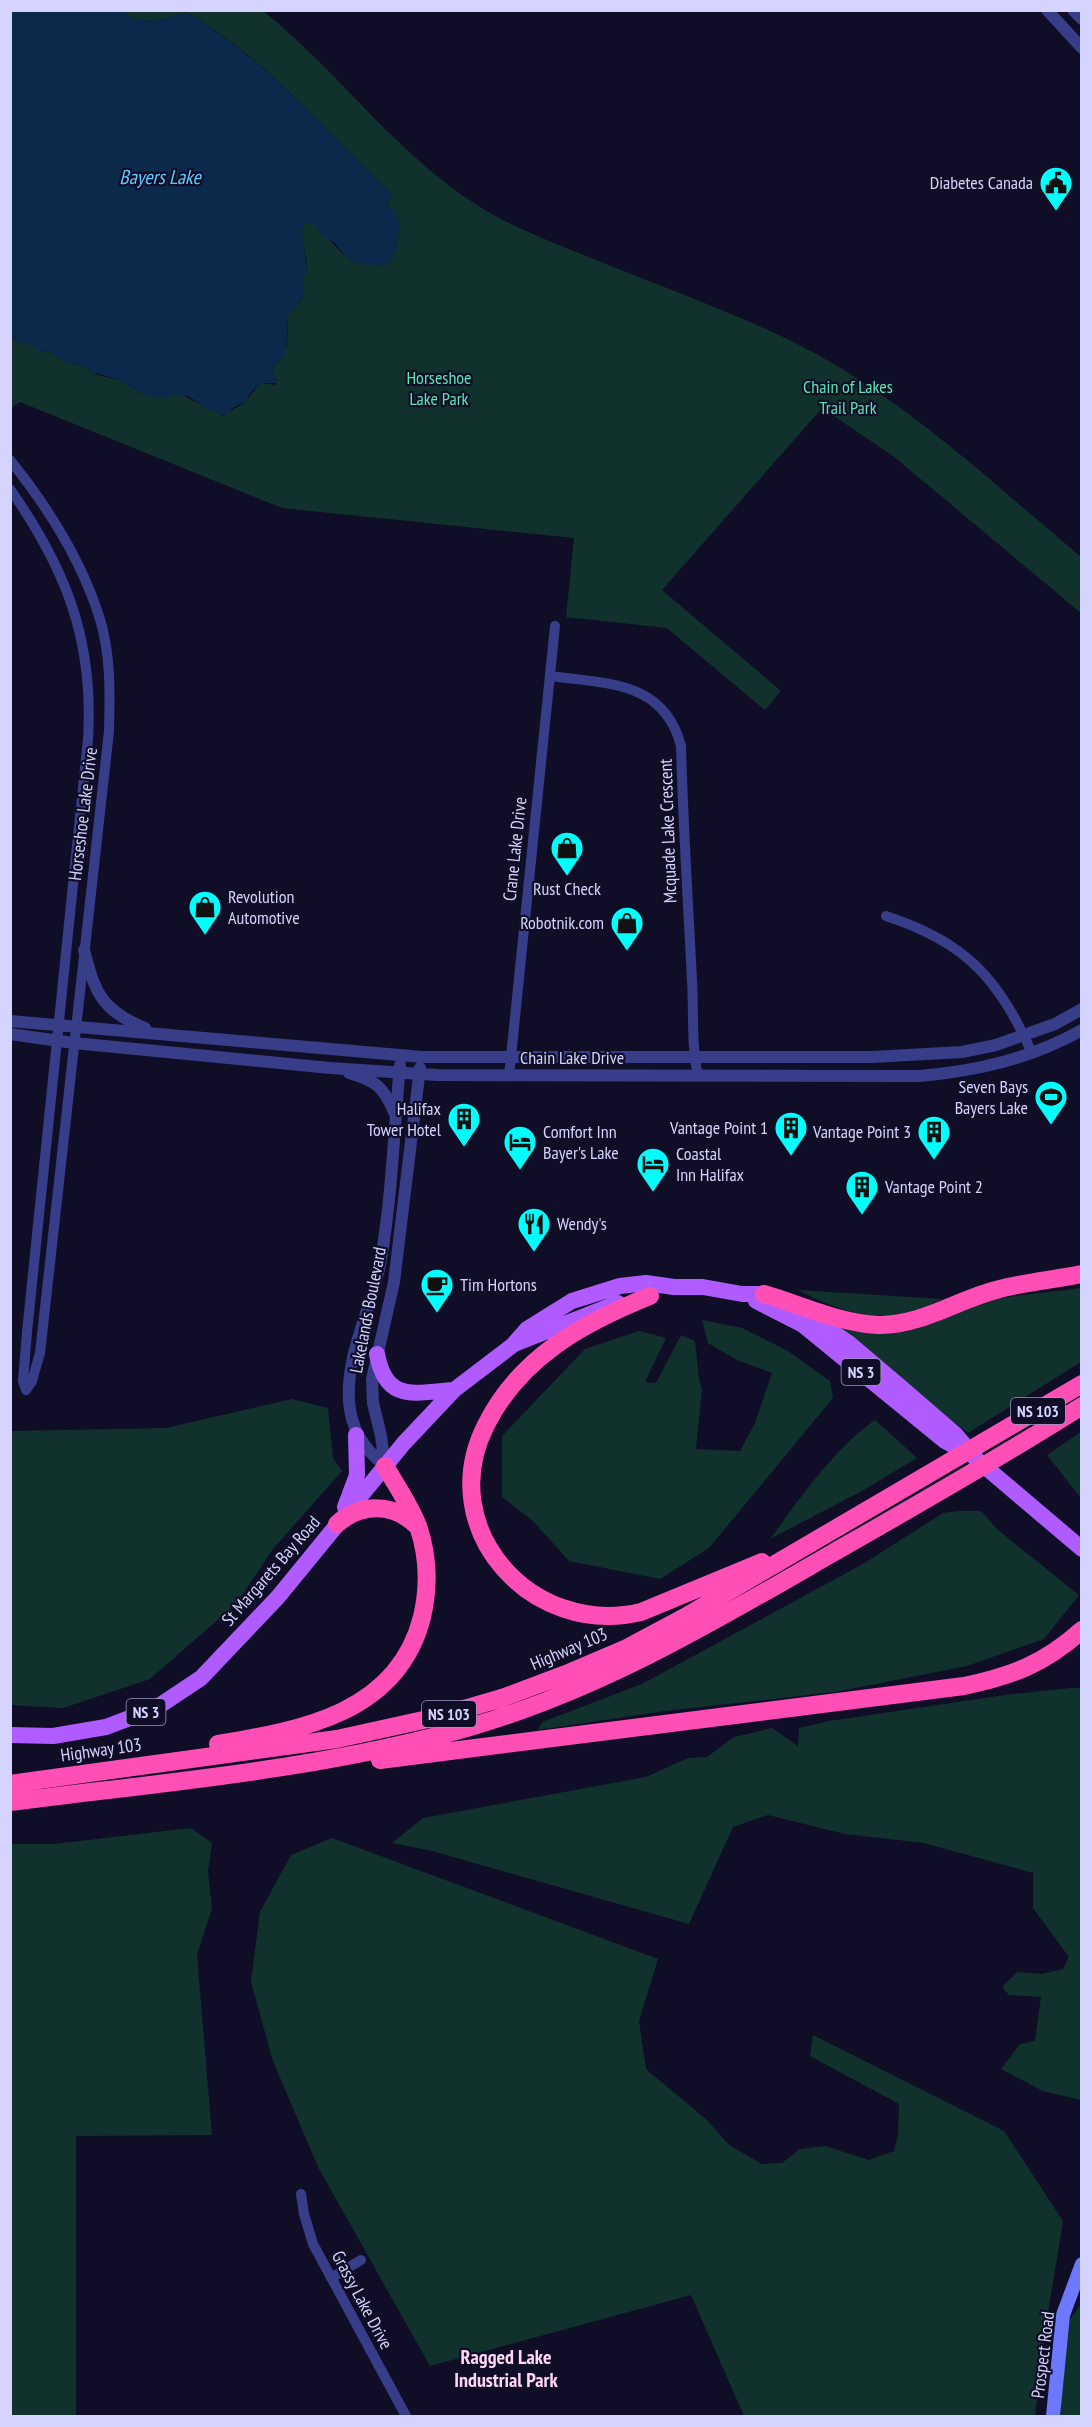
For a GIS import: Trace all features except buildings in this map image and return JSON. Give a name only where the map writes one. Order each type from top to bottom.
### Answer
[{"type":"highway","points":[[764,1294],[848,1320],[876,1325],[896,1324],[915,1320],[995,1290],[1082,1274]]},
{"type":"highway","points":[[650,1296],[588,1323],[553,1345],[516,1380],[486,1425],[478,1444],[474,1464],[473,1499],[484,1539],[503,1569],[529,1592],[560,1608],[594,1616],[621,1616],[660,1606],[786,1552],[848,1522]]},
{"type":"highway","name":"Highway 103","points":[[10,1784],[337,1739],[404,1726],[534,1687],[627,1648],[685,1617],[1082,1384]]},
{"type":"highway","name":"NS 103","points":[[10,1802],[280,1767],[372,1751],[440,1736],[514,1713],[593,1683],[698,1631],[1082,1406]]},
{"type":"highway","points":[[10,1778],[292,1729],[367,1699],[400,1667],[419,1629],[424,1603],[426,1577],[424,1551],[418,1526],[385,1466]]},
{"type":"highway","points":[[337,1524],[356,1511],[379,1508],[401,1513],[418,1526]]},
{"type":"highway","points":[[280,1767],[310,1769],[964,1686],[999,1679],[1029,1668],[1058,1650],[1082,1630]]},
{"type":"main road","name":"St Margarets Bay Road","points":[[10,1735],[70,1735],[106,1727],[140,1715],[187,1689],[201,1678],[278,1597],[404,1443],[454,1390],[513,1345],[527,1329],[543,1318],[572,1301],[620,1286],[646,1283],[674,1287],[703,1287],[742,1294],[764,1294],[806,1313],[850,1344],[955,1434],[976,1459],[1082,1549]]},
{"type":"main road","name":"St Margarets Bay Road","points":[[513,1345],[535,1338],[605,1306],[650,1296],[674,1287]]},
{"type":"main road","name":"St Margarets Bay Road","points":[[742,1294],[803,1325],[945,1441],[976,1459]]},
{"type":"main road","points":[[377,1354],[383,1377],[401,1390],[422,1393],[454,1390]]},
{"type":"main road","points":[[337,1524],[357,1475],[356,1435]]},
{"type":"main road","name":"Prospect Road","points":[[1053,2416],[1063,2315],[1082,2264]]},
{"type":"street","points":[[1047,10],[1082,48]]},
{"type":"street","points":[[1074,10],[1082,19]]},
{"type":"street","name":"Horseshoe Lake Drive","points":[[10,460],[53,520],[78,568],[99,616],[106,648],[110,697],[109,731],[40,1353],[32,1382],[26,1390],[23,1381],[31,1292],[89,720],[88,683],[79,622],[59,573],[35,527],[10,489]]},
{"type":"street","name":"Crane Lake Drive","points":[[509,1076],[555,626]]},
{"type":"street","name":"Mcquade Lake Crescent","points":[[550,676],[637,690],[663,708],[679,736],[693,982],[694,1056],[698,1076]]},
{"type":"street","points":[[76,848],[95,850]]},
{"type":"street","points":[[886,916],[933,934],[966,956],[1000,993],[1032,1053]]},
{"type":"street","points":[[84,950],[95,988],[105,1003],[119,1016],[158,1032]]},
{"type":"street","name":"Chain Lake Drive","points":[[10,1021],[158,1032],[422,1057],[924,1056],[962,1052],[1024,1036],[1055,1024],[1082,1009]]},
{"type":"street","name":"Chain Lake Drive","points":[[10,1034],[74,1043],[330,1068],[419,1074],[919,1076],[982,1068],[1032,1053],[1082,1030]]},
{"type":"street","points":[[251,1060],[253,1041]]},
{"type":"street","name":"Lakelands Boulevard","points":[[385,1466],[372,1455],[356,1435],[350,1406],[350,1376],[381,1259],[401,1056]]},
{"type":"street","name":"Lakelands Boulevard","points":[[385,1466],[372,1392],[377,1354],[394,1282],[422,1057]]},
{"type":"street","points":[[330,1068],[371,1080],[380,1086],[396,1116]]},
{"type":"street","points":[[41,1194],[57,1196]]},
{"type":"street","points":[[31,1292],[46,1294]]},
{"type":"street","name":"Grassy Lake Drive","points":[[302,2194],[304,2214],[313,2244],[406,2416]]},
{"type":"street","points":[[331,2278],[361,2260]]},
{"type":"green space","name":"Horseshoe Lake Park","points":[[123,11],[263,11],[317,59],[393,137],[447,184],[477,205],[544,239],[785,338],[865,383],[975,467],[1081,557],[1081,613],[893,456],[822,408],[662,590],[781,691],[765,710],[667,628],[566,617],[574,538],[282,508],[20,402],[11,408],[10,334],[18,342],[33,345],[42,352],[49,351],[67,363],[85,366],[93,374],[120,380],[143,394],[165,398],[180,394],[224,416],[245,402],[261,383],[275,385],[277,381],[272,368],[283,357],[287,347],[288,315],[299,303],[304,292],[302,279],[307,266],[302,237],[304,223],[313,223],[345,256],[358,262],[377,265],[396,251],[399,228],[392,214],[393,209],[388,206],[387,200],[394,197],[270,74],[243,51],[186,12],[145,21]]},
{"type":"green space","points":[[1081,1288],[1081,1362],[968,1433],[906,1385],[836,1325],[915,1329],[935,1323],[984,1300]]},
{"type":"green space","points":[[798,1290],[942,1299],[903,1313],[886,1316],[869,1315],[835,1307]]},
{"type":"green space","points":[[702,1320],[742,1328],[788,1351],[830,1381],[833,1398],[709,1548],[660,1579],[569,1561],[533,1521],[502,1497],[502,1436],[585,1349],[639,1331],[666,1338],[645,1382],[656,1383],[681,1335],[695,1341],[702,1389],[696,1449],[740,1451],[755,1423],[772,1373],[737,1360],[708,1343]]},
{"type":"green space","points":[[292,1399],[328,1408],[333,1458],[342,1471],[273,1549],[237,1603],[150,1679],[63,1708],[11,1705],[11,1431],[166,1428]]},
{"type":"green space","points":[[875,1420],[917,1458],[862,1491],[770,1539],[832,1459],[860,1431]]},
{"type":"green space","points":[[1081,1432],[1081,1498],[1047,1455]]},
{"type":"green space","points":[[981,1511],[998,1530],[1079,1595],[1044,1639],[967,1666],[835,1692],[665,1711],[538,1730],[542,1722],[642,1684],[863,1564],[943,1513]]},
{"type":"green space","points":[[1082,1688],[1081,2100],[1043,2091],[1001,2069],[1020,2044],[1035,2041],[1041,1997],[1009,1995],[1002,1987],[1017,1972],[1042,1974],[1063,1969],[1069,1957],[1033,1908],[1033,1873],[924,1843],[845,1834],[768,1815],[733,1827],[689,1924],[432,1851],[392,1843],[423,1818],[646,1777],[688,1758],[707,1757],[734,1737],[772,1728],[798,1746],[799,1728],[829,1721],[1005,1695]]},
{"type":"green space","points":[[191,1828],[212,1843],[208,1871],[212,1908],[197,1955],[212,2135],[76,2136],[76,2416],[11,2416],[11,1844],[54,1844]]},
{"type":"green space","points":[[332,1838],[658,1959],[639,2021],[646,2069],[707,2120],[729,2145],[762,2164],[782,2163],[800,2149],[825,2146],[869,2160],[894,2151],[898,2135],[899,2104],[810,2056],[813,2035],[1004,2131],[1063,2221],[1047,2319],[1035,2416],[744,2416],[691,2295],[430,2366],[318,2167],[273,2061],[251,1982],[260,1912],[291,1855]]},
{"type":"green space","points":[[1081,2304],[1081,2416],[1061,2416],[1061,2331]]},
{"type":"water","name":"Bayers Lake","points":[[11,11],[123,11],[145,21],[186,12],[215,31],[270,74],[394,197],[387,200],[388,206],[393,208],[393,215],[397,215],[400,226],[396,252],[393,253],[391,261],[381,266],[350,259],[332,241],[322,235],[312,223],[304,224],[302,232],[307,272],[302,279],[304,296],[288,315],[286,354],[272,368],[277,383],[261,383],[245,402],[231,409],[226,416],[210,410],[188,396],[174,394],[159,398],[143,394],[120,380],[93,374],[85,366],[67,363],[49,351],[40,352],[33,345],[18,342],[11,334]]},
{"type":"place","name":"Diabetes Canada","points":[[1056,212]]},
{"type":"place","name":"Rust Check","points":[[567,877]]},
{"type":"place","name":"Revolution Automotive","points":[[205,936]]},
{"type":"place","name":"Robotnik.com","points":[[627,952]]},
{"type":"place","name":"Seven Bays Bayers Lake","points":[[1051,1126]]},
{"type":"place","name":"Halifax Tower Hotel","points":[[464,1148]]},
{"type":"place","name":"Vantage Point 1","points":[[791,1157]]},
{"type":"place","name":"Vantage Point 3","points":[[934,1161]]},
{"type":"place","name":"Comfort Inn Bayer's Lake","points":[[520,1171]]},
{"type":"place","name":"Coastal Inn Halifax","points":[[653,1193]]},
{"type":"place","name":"Vantage Point 2","points":[[862,1216]]},
{"type":"place","name":"Wendy's","points":[[534,1253]]},
{"type":"place","name":"Tim Hortons","points":[[437,1314]]},
{"type":"district","name":"Ragged Lake Industrial Park","points":[[506,2368]]},
{"type":"park label","name":"Chain of Lakes Trail Park","points":[[848,397]]}]
